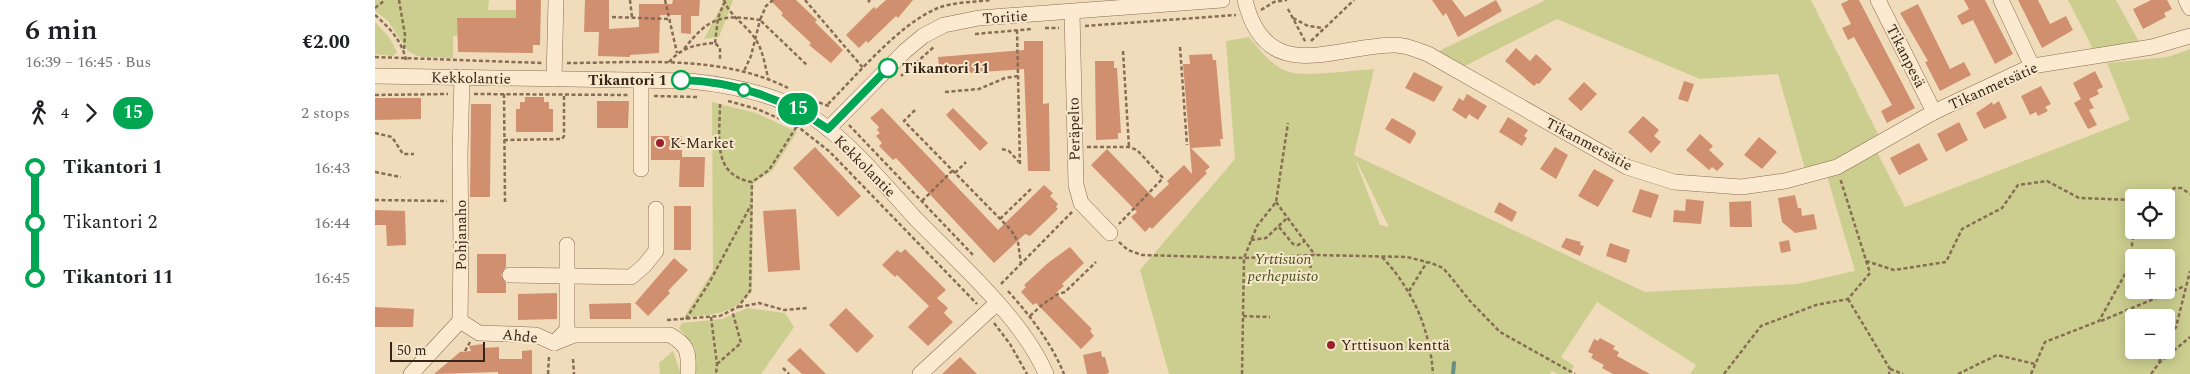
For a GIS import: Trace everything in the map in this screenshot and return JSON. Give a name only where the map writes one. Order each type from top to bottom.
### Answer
[{"type":"street","points":[[553,79],[556,0]]},
{"type":"street","name":"Toritie","points":[[828,129],[905,51],[923,36],[944,24],[979,18],[1072,19],[1141,3],[1222,0]]},
{"type":"street","name":"Tikanmetsätie","points":[[1245,0],[1250,19],[1258,33],[1283,52],[1305,57],[1395,45],[1413,48],[1428,54],[1627,167],[1674,182],[1741,187],[1785,181],[1837,167],[1934,112],[2032,66],[2152,47],[2190,36]]},
{"type":"street","name":"Tikanpesä","points":[[1878,0],[1934,112]]},
{"type":"street","points":[[2001,0],[2032,66]]},
{"type":"street","points":[[2186,0],[2190,8]]},
{"type":"street","name":"Peräpelto","points":[[1072,19],[1076,185],[1081,203]]},
{"type":"street","name":"Kekkolantie","points":[[375,76],[690,80],[728,85],[789,105],[805,113],[828,129],[864,164],[991,308],[1021,332],[1046,374]]},
{"type":"street","name":"Pohjanaho","points":[[460,320],[462,78]]},
{"type":"street","points":[[641,80],[641,169]]},
{"type":"street","points":[[1081,203],[1110,234]]},
{"type":"street","points":[[510,275],[631,277],[644,266],[656,250],[656,209]]},
{"type":"street","points":[[553,343],[567,330],[567,245]]},
{"type":"street","points":[[920,374],[991,308]]},
{"type":"street","points":[[411,374],[460,320]]},
{"type":"street","name":"Ahde","points":[[460,320],[479,333],[536,334],[553,343]]},
{"type":"street","points":[[553,343],[574,335],[670,335],[681,341],[687,351],[688,372]]},
{"type":"path","points":[[375,8],[385,0]]},
{"type":"path","points":[[399,0],[405,35],[404,51],[406,60]]},
{"type":"path","points":[[630,0],[632,17]]},
{"type":"path","points":[[665,0],[677,53]]},
{"type":"path","points":[[744,71],[760,20],[766,6],[773,0]]},
{"type":"path","points":[[805,0],[864,69]]},
{"type":"path","points":[[1287,9],[1307,45],[1353,0]]},
{"type":"path","points":[[724,1],[734,16],[755,39],[763,55],[768,78]]},
{"type":"path","points":[[715,44],[724,1]]},
{"type":"path","points":[[375,15],[389,28],[404,51]]},
{"type":"path","points":[[684,49],[695,34],[719,18],[734,16],[760,20],[808,66]]},
{"type":"path","points":[[1043,28],[1072,19],[1230,16]]},
{"type":"path","points":[[612,17],[668,19]]},
{"type":"path","points":[[1292,18],[1308,26],[1324,28]]},
{"type":"path","points":[[966,35],[1035,29]]},
{"type":"path","points":[[1002,149],[1009,151],[1020,164],[1017,30]]},
{"type":"path","points":[[899,78],[940,42]]},
{"type":"path","points":[[668,63],[677,53],[684,49],[715,44],[720,48],[720,60]]},
{"type":"path","points":[[1180,47],[1187,145]]},
{"type":"path","points":[[1123,51],[1129,147]]},
{"type":"path","points":[[375,57],[406,60],[668,63],[719,66],[768,78],[791,89]]},
{"type":"path","points":[[945,92],[979,89],[1005,78],[1018,76]]},
{"type":"path","points":[[504,94],[505,203]]},
{"type":"path","points":[[375,95],[504,94],[705,97]]},
{"type":"path","points":[[505,140],[562,139],[564,136],[564,95]]},
{"type":"path","points":[[807,97],[828,104],[973,255]]},
{"type":"path","points":[[721,100],[757,109],[797,126],[830,152],[991,308],[1027,374]]},
{"type":"path","points":[[721,104],[720,150],[726,169],[738,179],[752,182],[769,170],[797,126]]},
{"type":"path","points":[[915,110],[904,120],[1011,230],[1018,242],[1021,264]]},
{"type":"path","points":[[1243,374],[1244,258],[1257,226],[1276,202],[1288,124]]},
{"type":"path","points":[[375,133],[392,136],[403,154],[414,154]]},
{"type":"path","points":[[1075,146],[1129,147],[1137,150],[1163,178],[1110,234],[1128,250],[1142,255],[1244,258],[1316,255],[1407,258],[1427,262],[1443,268],[1469,302],[1500,332],[1575,374]]},
{"type":"path","points":[[922,201],[966,162]]},
{"type":"path","points":[[1724,374],[1761,326],[1816,305],[1848,299],[1870,273],[1837,167]]},
{"type":"path","points":[[375,172],[401,177]]},
{"type":"path","points":[[1866,261],[1894,270],[1946,262],[1962,228],[2002,208],[2018,185],[2047,181],[2079,198],[2125,200]]},
{"type":"path","points":[[738,307],[750,291],[752,182]]},
{"type":"path","points":[[2173,189],[2181,188],[2190,194]]},
{"type":"path","points":[[1000,219],[1031,189]]},
{"type":"path","points":[[375,200],[461,201]]},
{"type":"path","points":[[1276,202],[1316,255]]},
{"type":"path","points":[[997,280],[1001,284],[1081,203]]},
{"type":"path","points":[[686,319],[709,283],[751,204]]},
{"type":"path","points":[[1251,240],[1266,238],[1287,218]]},
{"type":"path","points":[[1278,226],[1293,244],[1298,245],[1305,241]]},
{"type":"path","points":[[2099,321],[2129,267],[2133,239]]},
{"type":"path","points":[[1310,281],[1311,255]]},
{"type":"path","points":[[1382,257],[1409,291],[1425,325],[1432,353],[1433,374]]},
{"type":"path","points":[[1030,316],[1058,294],[1065,292],[1096,262]]},
{"type":"path","points":[[1409,291],[1427,262]]},
{"type":"path","points":[[2175,329],[2190,271]]},
{"type":"path","points":[[2031,374],[2045,342],[2185,286]]},
{"type":"path","points":[[1007,291],[1030,316],[1057,357],[1064,374]]},
{"type":"path","points":[[1848,299],[1890,369],[1903,374]]},
{"type":"path","points":[[648,334],[653,327],[667,320],[720,316],[738,307],[759,303],[784,310],[807,308]]},
{"type":"path","points":[[717,364],[741,343],[732,310]]},
{"type":"path","points":[[1243,316],[1270,317]]},
{"type":"path","points":[[711,317],[717,364],[715,374]]},
{"type":"path","points":[[2159,363],[2190,337]]},
{"type":"path","points":[[548,374],[548,359],[553,343]]},
{"type":"path","points":[[1958,374],[1997,355],[2035,364]]},
{"type":"path","points":[[573,359],[574,374]]},
{"type":"path","points":[[2151,374],[2161,359]]},
{"type":"path","points":[[783,368],[789,374]]},
{"type":"path","points":[[1889,374],[1890,369]]},
{"type":"green space","points":[[375,0],[489,0],[488,10],[516,10],[516,18],[458,18],[457,36],[453,36],[453,58],[423,57],[408,51],[388,21],[375,11]]},
{"type":"green space","points":[[722,0],[733,0],[719,37],[704,39],[723,3]]},
{"type":"green space","points":[[1546,0],[1811,0],[1878,134],[1834,163],[1805,169],[1778,74],[1700,79],[1557,19],[1463,67],[1439,51]]},
{"type":"green space","points":[[2068,0],[2116,0],[2139,42],[2093,49]]},
{"type":"green space","points":[[375,22],[389,37],[397,52],[393,56],[375,54]]},
{"type":"green space","name":"Yrttisuon perhepuisto","points":[[1249,37],[1275,65],[1286,71],[1316,74],[1374,69],[1354,155],[1645,292],[1797,284],[1855,271],[1827,176],[1876,150],[1905,207],[2130,120],[2107,63],[2168,57],[2190,49],[2190,374],[1690,374],[1696,365],[1597,302],[1561,357],[1574,366],[1570,374],[1558,374],[1552,371],[1550,374],[1169,374],[1140,270],[1235,159],[1226,41]],"holes":[[[1357,162],[1389,227],[1380,225]]]},
{"type":"green space","points":[[712,102],[756,113],[797,132],[772,171],[753,183],[752,291],[738,305],[730,309],[713,314],[684,317],[713,271]]},
{"type":"green space","points":[[747,308],[785,313],[794,327],[761,374],[696,374],[695,348],[679,328],[682,323],[722,319]]},
{"type":"green space","points":[[673,351],[681,374],[660,374],[659,363]]},
{"type":"building","points":[[516,0],[541,0],[540,45],[533,45],[533,53],[458,52],[457,18],[516,18]]},
{"type":"building","points":[[585,0],[609,0],[609,29],[639,27],[639,4],[672,4],[673,0],[700,0],[699,16],[691,16],[691,34],[681,33],[681,15],[660,15],[659,53],[630,55],[630,57],[598,56],[599,32],[584,32]]},
{"type":"building","points":[[770,0],[796,0],[817,20],[815,22],[843,50],[831,63],[809,45],[811,43],[781,15],[783,13]]},
{"type":"building","points":[[886,0],[913,0],[898,18],[896,16],[868,43],[866,41],[859,48],[846,35],[874,7],[876,9]]},
{"type":"building","points":[[1432,0],[1452,0],[1465,17],[1496,0],[1502,11],[1458,37],[1446,13],[1443,16]]},
{"type":"building","points":[[1849,0],[1859,0],[1915,108],[1887,123],[1881,111],[1892,105],[1854,37],[1848,40],[1842,28],[1851,24],[1841,4]]},
{"type":"building","points":[[1964,0],[1985,0],[2013,54],[1995,64],[1973,20],[1962,25],[1957,16],[1969,9]]},
{"type":"building","points":[[2018,0],[2038,0],[2050,24],[2066,16],[2073,30],[2042,48]]},
{"type":"building","points":[[2151,0],[2167,0],[2172,9],[2164,13],[2166,17],[2143,29],[2133,9]]},
{"type":"building","points":[[1918,4],[1950,69],[1964,62],[1971,75],[1940,91],[1925,62],[1928,61],[1900,13]]},
{"type":"building","points":[[1024,41],[1043,41],[1043,104],[1049,103],[1050,171],[1028,171],[1024,69],[940,75],[938,57],[1024,50]]},
{"type":"building","points":[[1516,48],[1530,61],[1536,54],[1552,69],[1539,84],[1537,83],[1534,86],[1505,61]]},
{"type":"building","points":[[1212,54],[1213,60],[1216,60],[1223,139],[1220,139],[1221,146],[1191,148],[1210,167],[1205,171],[1207,173],[1152,229],[1150,227],[1145,232],[1131,217],[1137,212],[1091,165],[1107,149],[1154,198],[1169,184],[1167,181],[1184,165],[1192,174],[1183,64],[1190,64],[1189,55]]},
{"type":"building","points":[[1095,61],[1114,61],[1114,68],[1117,68],[1121,133],[1118,133],[1118,139],[1096,140]]},
{"type":"building","points":[[2095,71],[2103,87],[2097,90],[2099,94],[2089,99],[2094,108],[2089,110],[2097,125],[2088,129],[2074,103],[2081,99],[2073,83]]},
{"type":"building","points":[[1414,72],[1443,87],[1434,102],[1405,88]]},
{"type":"building","points":[[1684,81],[1694,84],[1688,102],[1678,99]]},
{"type":"building","points":[[1584,82],[1597,94],[1581,111],[1568,99]]},
{"type":"building","points":[[2041,86],[2051,104],[2045,107],[2048,111],[2038,116],[2036,112],[2030,115],[2021,96]]},
{"type":"building","points":[[1467,94],[1487,106],[1478,120],[1469,114],[1466,119],[1452,110],[1459,98],[1463,101]]},
{"type":"building","points":[[525,97],[544,97],[544,102],[549,102],[549,109],[553,109],[553,132],[516,132],[516,109],[520,109],[520,102],[525,102]]},
{"type":"building","points":[[375,98],[421,98],[421,119],[375,120]]},
{"type":"building","points":[[597,101],[629,101],[628,128],[597,128]]},
{"type":"building","points":[[1999,101],[2007,118],[1984,129],[1976,113],[1992,102],[1993,105]]},
{"type":"building","points":[[471,104],[491,104],[490,197],[470,197]]},
{"type":"building","points":[[882,108],[998,230],[1044,185],[1053,193],[1050,196],[1058,204],[1056,207],[1058,209],[1030,236],[1025,234],[994,263],[896,158],[893,160],[879,146],[882,143],[876,136],[880,133],[877,130],[879,127],[870,118]]},
{"type":"building","points":[[953,108],[988,143],[980,151],[946,115]]},
{"type":"building","points":[[1643,116],[1659,130],[1654,136],[1661,142],[1651,153],[1628,132]]},
{"type":"building","points":[[1508,117],[1528,130],[1524,136],[1527,138],[1522,146],[1499,132]]},
{"type":"building","points":[[1392,118],[1415,131],[1416,134],[1410,144],[1385,129]]},
{"type":"building","points":[[1959,122],[1968,140],[1946,152],[1937,134]]},
{"type":"building","points":[[1700,134],[1713,146],[1709,150],[1724,164],[1717,171],[1712,167],[1709,170],[1686,150]]},
{"type":"building","points":[[651,136],[682,136],[682,157],[705,157],[704,187],[679,187],[680,160],[651,160]]},
{"type":"building","points":[[1759,137],[1777,152],[1762,169],[1744,155]]},
{"type":"building","points":[[1919,143],[1928,160],[1899,175],[1890,158]]},
{"type":"building","points":[[815,147],[861,196],[838,217],[793,168]]},
{"type":"building","points":[[1555,147],[1568,155],[1556,179],[1540,169]]},
{"type":"building","points":[[1594,169],[1614,180],[1598,207],[1578,196]]},
{"type":"building","points":[[1640,189],[1659,195],[1651,218],[1632,212]]},
{"type":"building","points":[[1795,195],[1798,208],[1801,208],[1802,216],[1814,214],[1817,229],[1795,233],[1782,222],[1778,198]]},
{"type":"building","points":[[1686,199],[1704,201],[1701,224],[1673,222],[1674,210],[1685,211]]},
{"type":"building","points":[[1751,201],[1752,227],[1730,227],[1729,202]]},
{"type":"building","points":[[1499,202],[1517,212],[1512,222],[1494,212]]},
{"type":"building","points":[[674,206],[691,206],[691,250],[674,250]]},
{"type":"building","points":[[796,209],[800,270],[768,272],[763,211]]},
{"type":"building","points":[[375,210],[405,211],[406,245],[387,246],[386,225],[375,225]]},
{"type":"building","points":[[1566,238],[1581,242],[1580,245],[1584,246],[1580,256],[1561,247]]},
{"type":"building","points":[[1789,240],[1791,251],[1781,253],[1779,242]]},
{"type":"building","points":[[1610,243],[1630,250],[1626,263],[1606,256]]},
{"type":"building","points":[[1070,247],[1084,263],[1062,284],[1064,286],[1056,293],[1092,329],[1090,331],[1094,336],[1081,349],[1036,303],[1033,305],[1021,292],[1026,287],[1024,285],[1048,263]]},
{"type":"building","points":[[905,249],[946,290],[937,298],[948,308],[944,313],[953,322],[928,346],[908,327],[929,306],[897,275],[895,277],[882,265],[897,250],[901,253]]},
{"type":"building","points":[[477,254],[506,254],[506,267],[501,275],[506,283],[506,293],[477,293]]},
{"type":"building","points":[[674,258],[688,270],[668,291],[670,293],[648,316],[635,303]]},
{"type":"building","points":[[557,293],[557,319],[518,320],[518,294]]},
{"type":"building","points":[[631,303],[631,319],[590,319],[589,304]]},
{"type":"building","points":[[375,307],[414,309],[413,327],[375,327]]},
{"type":"building","points":[[846,308],[874,336],[857,353],[829,325]]},
{"type":"building","points":[[1600,338],[1615,346],[1613,349],[1619,352],[1617,356],[1650,374],[1613,374],[1602,368],[1604,365],[1591,358],[1593,354],[1588,352],[1594,339],[1598,341]]},
{"type":"building","points":[[483,344],[483,348],[499,347],[499,359],[522,359],[522,351],[532,350],[532,374],[498,374],[498,372],[434,374],[460,352],[471,351],[469,346]]},
{"type":"building","points":[[800,348],[826,374],[802,374],[787,360]]},
{"type":"building","points":[[1101,351],[1102,357],[1105,357],[1109,372],[1107,374],[1087,374],[1083,355]]},
{"type":"building","points":[[960,357],[977,374],[942,374]]},
{"type":"waterway","points":[[1453,374],[1454,363]]},
{"type":"bus line","name":"15","points":[[681,80],[728,85],[789,105],[805,113],[828,129],[888,68]]},
{"type":"place","name":"Tikantori 11","points":[[888,68]]},
{"type":"place","name":"Tikantori 1","points":[[681,80]]},
{"type":"place","name":"K-Market","points":[[660,143]]},
{"type":"place","name":"Yrttisuon kenttä","points":[[1331,345]]}]
